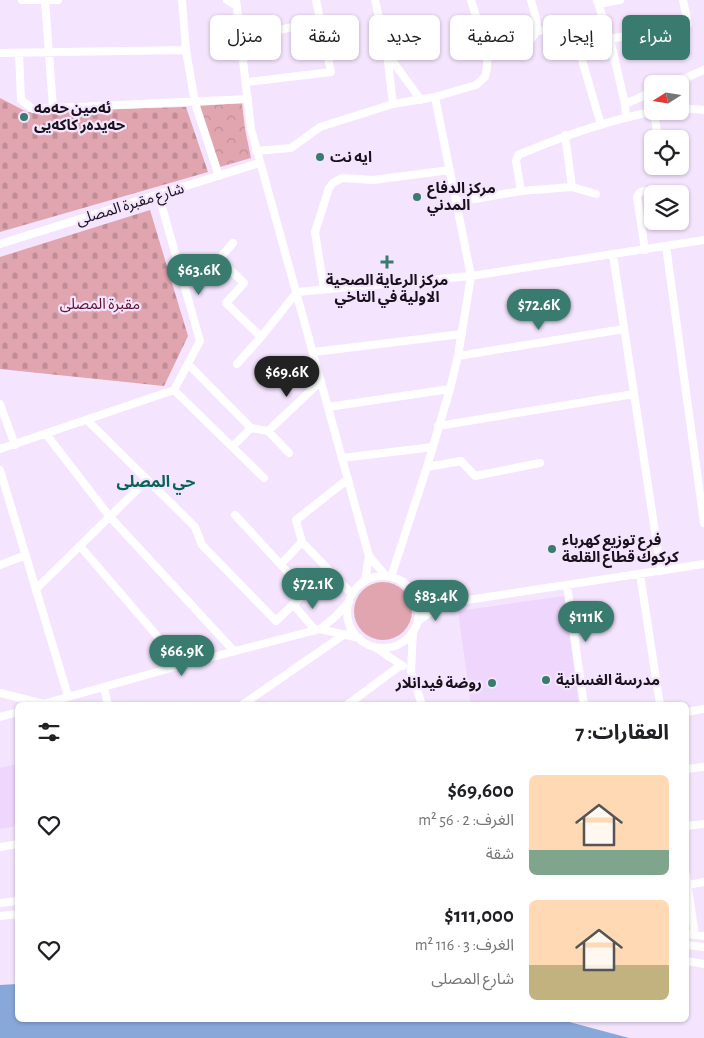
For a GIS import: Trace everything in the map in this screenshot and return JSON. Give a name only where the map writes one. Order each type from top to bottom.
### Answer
[{"type":"street","points":[[22,0],[58,0]]},
{"type":"street","points":[[182,0],[186,50],[195,102],[219,176]]},
{"type":"street","points":[[227,0],[237,3]]},
{"type":"street","points":[[316,0],[320,15]]},
{"type":"street","points":[[375,0],[378,15]]},
{"type":"street","points":[[471,0],[476,15]]},
{"type":"street","points":[[531,0],[536,31],[533,36]]},
{"type":"street","points":[[602,15],[598,2],[620,0]]},
{"type":"street","points":[[612,39],[688,24],[683,0]]},
{"type":"street","points":[[45,1],[53,107]]},
{"type":"street","points":[[536,31],[563,29],[570,31],[575,36],[601,125]]},
{"type":"street","points":[[612,48],[625,104],[626,117]]},
{"type":"street","points":[[0,53],[186,50]]},
{"type":"street","points":[[19,53],[21,100],[33,109],[248,99]]},
{"type":"street","points":[[244,60],[251,129],[259,164],[314,352],[369,556],[365,581]]},
{"type":"street","points":[[247,82],[331,72],[329,60]]},
{"type":"street","points":[[388,60],[393,104]]},
{"type":"street","points":[[392,60],[420,100]]},
{"type":"street","points":[[256,151],[291,148],[320,127],[393,104],[435,97],[476,85],[485,77],[487,60]]},
{"type":"street","points":[[689,77],[704,70]]},
{"type":"street","points":[[625,104],[644,96]]},
{"type":"street","points":[[388,576],[427,467],[450,389],[458,356],[471,276],[435,97]]},
{"type":"street","points":[[689,109],[704,110]]},
{"type":"street","points":[[521,191],[516,161],[518,155],[565,135],[626,117],[644,114]]},
{"type":"street","points":[[565,135],[572,188]]},
{"type":"street","name":"شارع مقبرة المصلى","points":[[0,244],[259,164]]},
{"type":"street","points":[[324,289],[315,232],[329,188],[333,184],[342,178],[373,180],[450,170]]},
{"type":"street","points":[[457,202],[521,191],[572,188],[596,194]]},
{"type":"street","points":[[644,191],[639,193],[637,197],[645,250]]},
{"type":"street","points":[[0,449],[174,390],[200,341],[159,196]]},
{"type":"street","points":[[237,364],[297,292],[471,276],[704,240]]},
{"type":"street","points":[[234,243],[219,259],[244,283],[226,303],[261,337]]},
{"type":"street","points":[[666,246],[704,523]]},
{"type":"street","points":[[613,255],[661,570]]},
{"type":"street","points":[[458,356],[624,329]]},
{"type":"street","points":[[314,352],[462,334]]},
{"type":"street","points":[[188,364],[251,428],[268,431],[289,453]]},
{"type":"street","points":[[268,431],[321,381]]},
{"type":"street","points":[[328,406],[450,389]]},
{"type":"street","points":[[174,390],[264,478]]},
{"type":"street","points":[[438,426],[634,394]]},
{"type":"street","points":[[0,404],[15,445]]},
{"type":"street","points":[[87,420],[195,527],[202,545],[276,621],[306,592],[235,516]]},
{"type":"street","points":[[232,447],[251,428]]},
{"type":"street","points":[[46,434],[110,517],[234,651]]},
{"type":"street","points":[[342,458],[433,447]]},
{"type":"street","points":[[427,467],[461,461],[476,476],[540,463]]},
{"type":"street","points":[[0,470],[68,696]]},
{"type":"street","points":[[348,479],[296,520],[302,542],[352,594]]},
{"type":"street","points":[[36,589],[147,480]]},
{"type":"street","points":[[281,564],[302,542]]},
{"type":"street","points":[[80,546],[182,665]]},
{"type":"street","points":[[0,565],[26,555]]},
{"type":"street","points":[[369,556],[388,576]]},
{"type":"street","points":[[418,621],[441,604],[704,564]]},
{"type":"street","points":[[640,574],[660,702]]},
{"type":"street","points":[[359,638],[351,628],[348,615],[352,594],[358,586],[375,577],[388,576],[400,580],[414,594],[419,612],[418,621],[413,632],[396,646],[374,647]]},
{"type":"street","points":[[567,585],[584,702]]},
{"type":"street","points":[[414,594],[441,604]]},
{"type":"street","points":[[318,630],[335,617],[349,602]]},
{"type":"street","points":[[293,604],[318,630]]},
{"type":"street","points":[[48,702],[318,630],[359,638],[411,672]]},
{"type":"street","points":[[413,632],[411,672],[421,702]]},
{"type":"street","points":[[246,702],[345,634]]},
{"type":"street","points":[[352,702],[401,665]]},
{"type":"street","points":[[104,687],[107,702]]},
{"type":"street","points":[[0,693],[34,702]]},
{"type":"street","points":[[689,712],[704,710]]},
{"type":"street","points":[[0,717],[15,714]]},
{"type":"street","points":[[689,769],[704,767]]},
{"type":"street","points":[[689,826],[704,824]]},
{"type":"street","points":[[0,847],[15,844]]},
{"type":"street","points":[[689,885],[704,882]]},
{"type":"street","points":[[689,892],[695,935]]},
{"type":"street","points":[[0,902],[15,901]]},
{"type":"street","points":[[0,916],[15,914]]},
{"type":"street","points":[[689,934],[704,936]]},
{"type":"street","points":[[689,945],[704,947]]},
{"type":"street","points":[[689,962],[704,964]]},
{"type":"shaded area","points":[[564,596],[579,702],[471,702],[458,611]]},
{"type":"shaded area","points":[[15,764],[15,826],[0,829],[0,768]]},
{"type":"green space","points":[[0,98],[27,112],[186,107],[208,172],[0,232]]},
{"type":"green space","points":[[242,103],[251,158],[220,167],[198,106]]},
{"type":"green space","name":"مقبرة المصلى","points":[[150,210],[188,336],[164,386],[0,369],[0,257]]},
{"type":"green space","points":[[383,582],[399,587],[407,595],[412,611],[407,627],[399,635],[383,640],[367,635],[359,627],[354,611],[359,595],[367,587]]},
{"type":"water","points":[[15,984],[15,1022],[569,1022],[629,1038],[0,1038],[0,985]]},
{"type":"place","name":"ئەمین حەمە حەیدەر کاکەیی","points":[[24,117]]},
{"type":"place","name":"ايه نت","points":[[320,157]]},
{"type":"place","name":"مركز الدفاع المدني","points":[[417,197]]},
{"type":"place","name":"مركز الرعاية الصحية الاولية في التاخي","points":[[387,262]]},
{"type":"place","name":"فرع توزيع كهرباء كركوك قطاع القلعة","points":[[552,549]]},
{"type":"place","name":"مدرسة الغسانية","points":[[546,680]]},
{"type":"place","name":"روضة فيدانلار","points":[[492,683]]},
{"type":"district","name":"حي المصلى","points":[[156,481]]}]
